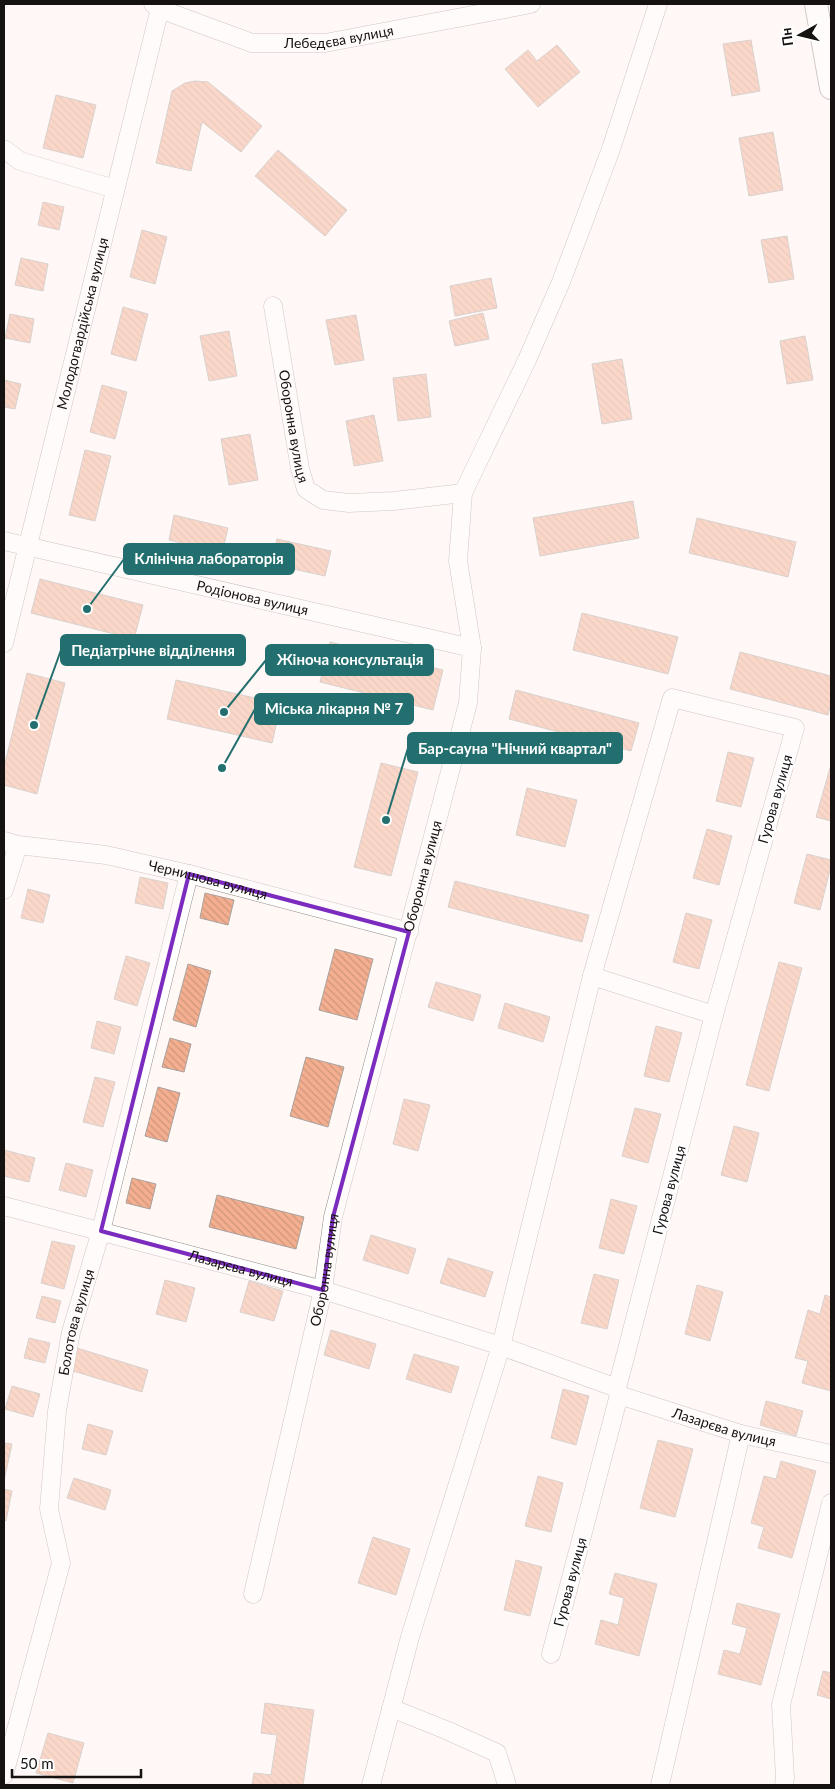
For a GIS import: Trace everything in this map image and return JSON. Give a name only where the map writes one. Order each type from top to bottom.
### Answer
[{"type":"main road","points":[[816,4],[831,88]]},
{"type":"street","name":"Лебедєва вулиця","points":[[158,6],[252,42],[325,43],[531,4]]},
{"type":"street","points":[[463,493],[527,360],[561,282],[611,149],[658,4]]},
{"type":"street","name":"Молодогвардійська вулиця","points":[[4,643],[158,6]]},
{"type":"street","points":[[4,150],[20,160],[114,189]]},
{"type":"street","name":"Оборонна вулиця","points":[[253,1594],[322,1290],[333,1217],[468,703],[472,648],[458,561],[463,493],[394,501],[349,503],[323,500],[306,488],[300,469],[273,306]]},
{"type":"street","name":"Родіонова вулиця","points":[[4,541],[472,648]]},
{"type":"street","name":"Гурова вулиця","points":[[551,1654],[714,1015],[795,728],[672,698],[592,976]]},
{"type":"street","points":[[4,890],[11,843]]},
{"type":"street","name":"Чернишова вулиця","points":[[11,843],[106,855],[189,874],[409,932]]},
{"type":"street","name":"Болотова вулиця","points":[[4,1775],[61,1562],[49,1509],[57,1411],[71,1332],[101,1231],[189,874]]},
{"type":"street","points":[[371,1785],[410,1637],[501,1346],[592,976],[714,1015]]},
{"type":"street","name":"Лазарєва вулиця","points":[[4,1206],[322,1290],[501,1346],[618,1391],[741,1434],[831,1454]]},
{"type":"street","points":[[660,1785],[741,1434]]},
{"type":"street","points":[[784,1785],[781,1705],[831,1503]]},
{"type":"street","points":[[391,1708],[497,1753],[507,1785]]},
{"type":"highlighted area","points":[[189,874],[409,932],[333,1217],[323,1290],[101,1231]]},
{"type":"building","points":[[751,40],[760,91],[732,96],[723,44]]},
{"type":"building","points":[[557,45],[580,72],[538,107],[505,69],[528,50],[537,61]]},
{"type":"building","points":[[195,81],[208,82],[262,126],[241,152],[202,122],[191,171],[156,163],[172,91],[185,83]]},
{"type":"building","points":[[56,95],[96,105],[83,158],[43,148]]},
{"type":"building","points":[[773,132],[783,190],[749,196],[739,138]]},
{"type":"building","points":[[278,150],[347,210],[325,236],[255,176]]},
{"type":"building","points":[[43,202],[64,207],[59,230],[38,225]]},
{"type":"building","points":[[142,230],[167,237],[155,284],[130,277]]},
{"type":"building","points":[[787,236],[794,279],[769,283],[761,240]]},
{"type":"building","points":[[21,258],[48,264],[43,291],[15,285]]},
{"type":"building","points":[[491,278],[497,308],[455,316],[450,286]]},
{"type":"building","points":[[123,307],[148,314],[136,361],[111,354]]},
{"type":"building","points":[[483,313],[489,339],[455,346],[449,321]]},
{"type":"building","points":[[10,314],[34,319],[30,343],[5,338]]},
{"type":"building","points":[[356,315],[364,360],[335,365],[326,320]]},
{"type":"building","points":[[229,331],[237,376],[209,381],[200,336]]},
{"type":"building","points":[[805,336],[813,380],[787,384],[780,341]]},
{"type":"building","points":[[622,359],[632,419],[602,424],[592,364]]},
{"type":"building","points":[[426,374],[431,417],[398,421],[393,378]]},
{"type":"building","points":[[4,380],[21,384],[15,409],[4,407]]},
{"type":"building","points":[[102,385],[127,392],[115,439],[90,432]]},
{"type":"building","points":[[374,415],[383,461],[354,466],[346,421]]},
{"type":"building","points":[[250,434],[258,480],[229,485],[221,439]]},
{"type":"building","points":[[85,450],[111,456],[95,521],[69,515]]},
{"type":"building","points":[[633,501],[639,538],[540,556],[533,518]]},
{"type":"building","points":[[174,515],[228,528],[222,553],[169,540]]},
{"type":"building","points":[[697,518],[796,542],[788,577],[689,553]]},
{"type":"building","points":[[277,539],[331,551],[325,576],[271,564]]},
{"type":"building","points":[[40,579],[143,605],[134,639],[31,613]]},
{"type":"building","points":[[582,613],[678,637],[668,674],[573,650]]},
{"type":"building","points":[[330,642],[443,670],[433,710],[320,682]]},
{"type":"building","points":[[740,652],[831,676],[831,703],[828,715],[730,689]]},
{"type":"building","points":[[27,673],[65,683],[37,794],[4,785],[4,767]]},
{"type":"building","points":[[176,680],[281,704],[272,743],[167,719]]},
{"type":"building","points":[[516,690],[639,723],[631,751],[509,719]]},
{"type":"building","points":[[728,752],[754,758],[741,807],[716,801]]},
{"type":"building","points":[[381,763],[418,772],[391,876],[354,867]]},
{"type":"building","points":[[831,768],[831,821],[816,817]]},
{"type":"building","points":[[527,788],[577,800],[565,847],[516,835]]},
{"type":"building","points":[[707,829],[732,836],[719,885],[693,878]]},
{"type":"building","points":[[807,854],[831,860],[820,910],[794,903]]},
{"type":"building","points":[[140,877],[168,883],[163,909],[135,903]]},
{"type":"building","points":[[455,881],[589,915],[582,942],[448,907]]},
{"type":"building","points":[[28,889],[50,895],[43,923],[21,918]]},
{"type":"building","points":[[205,893],[234,900],[228,925],[200,918]]},
{"type":"building","points":[[686,913],[712,920],[699,969],[673,962]]},
{"type":"building","points":[[335,949],[373,959],[357,1020],[319,1010]]},
{"type":"building","points":[[126,956],[150,963],[137,1006],[114,999]]},
{"type":"building","points":[[779,962],[802,968],[769,1091],[746,1085]]},
{"type":"building","points":[[188,964],[211,971],[196,1027],[173,1020]]},
{"type":"building","points":[[436,982],[481,995],[473,1021],[428,1007]]},
{"type":"building","points":[[505,1003],[550,1017],[543,1042],[498,1028]]},
{"type":"building","points":[[97,1021],[121,1027],[114,1054],[91,1048]]},
{"type":"building","points":[[656,1026],[682,1033],[669,1082],[644,1076]]},
{"type":"building","points":[[170,1038],[191,1044],[184,1072],[162,1067]]},
{"type":"building","points":[[306,1057],[344,1067],[328,1127],[290,1116]]},
{"type":"building","points":[[95,1077],[115,1082],[103,1127],[83,1122]]},
{"type":"building","points":[[158,1087],[180,1093],[167,1142],[145,1136]]},
{"type":"building","points":[[404,1099],[430,1105],[418,1151],[393,1144]]},
{"type":"building","points":[[635,1108],[661,1114],[648,1163],[622,1156]]},
{"type":"building","points":[[734,1126],[759,1133],[747,1182],[721,1175]]},
{"type":"building","points":[[4,1150],[35,1158],[29,1182],[4,1176]]},
{"type":"building","points":[[66,1163],[93,1170],[86,1197],[59,1190]]},
{"type":"building","points":[[132,1178],[156,1184],[150,1209],[126,1203]]},
{"type":"building","points":[[217,1195],[304,1217],[296,1249],[209,1227]]},
{"type":"building","points":[[611,1199],[637,1206],[624,1254],[599,1248]]},
{"type":"building","points":[[371,1235],[416,1249],[408,1274],[363,1260]]},
{"type":"building","points":[[52,1241],[75,1246],[64,1289],[41,1283]]},
{"type":"building","points":[[448,1258],[493,1272],[485,1297],[440,1283]]},
{"type":"building","points":[[594,1274],[619,1280],[607,1329],[581,1323]]},
{"type":"building","points":[[165,1280],[195,1288],[186,1322],[156,1314]]},
{"type":"building","points":[[249,1281],[283,1291],[274,1321],[240,1312]]},
{"type":"building","points":[[697,1285],[723,1292],[710,1341],[685,1334]]},
{"type":"building","points":[[825,1295],[831,1297],[831,1391],[802,1383],[808,1361],[795,1358],[808,1310],[820,1314]]},
{"type":"building","points":[[42,1296],[61,1301],[55,1323],[36,1318]]},
{"type":"building","points":[[331,1330],[376,1344],[369,1369],[324,1355]]},
{"type":"building","points":[[29,1338],[50,1343],[45,1363],[24,1358]]},
{"type":"building","points":[[77,1348],[148,1370],[142,1392],[70,1370]]},
{"type":"building","points":[[414,1354],[459,1367],[451,1393],[406,1379]]},
{"type":"building","points":[[12,1386],[40,1394],[33,1417],[5,1409]]},
{"type":"building","points":[[563,1389],[589,1396],[576,1445],[551,1438]]},
{"type":"building","points":[[766,1401],[803,1411],[796,1436],[760,1425]]},
{"type":"building","points":[[88,1424],[113,1431],[106,1455],[82,1449]]},
{"type":"building","points":[[658,1440],[693,1449],[675,1517],[640,1508]]},
{"type":"building","points":[[4,1443],[12,1444],[4,1481]]},
{"type":"building","points":[[781,1461],[816,1471],[792,1558],[758,1548],[764,1527],[751,1523],[764,1476],[776,1479]]},
{"type":"building","points":[[538,1476],[563,1483],[551,1532],[525,1526]]},
{"type":"building","points":[[74,1478],[111,1490],[105,1510],[67,1498]]},
{"type":"building","points":[[4,1489],[12,1491],[6,1521],[4,1520]]},
{"type":"building","points":[[373,1537],[410,1549],[396,1595],[358,1583]]},
{"type":"building","points":[[516,1560],[542,1567],[530,1616],[504,1610]]},
{"type":"building","points":[[615,1573],[657,1584],[639,1656],[595,1644],[601,1620],[618,1625],[624,1598],[609,1594]]},
{"type":"building","points":[[737,1603],[780,1614],[761,1685],[718,1674],[724,1650],[740,1654],[747,1628],[732,1624]]},
{"type":"building","points":[[823,1671],[831,1673],[831,1699],[817,1695]]},
{"type":"building","points":[[265,1703],[314,1710],[303,1785],[252,1785],[254,1773],[271,1775],[277,1735],[261,1733]]},
{"type":"building","points":[[48,1733],[84,1743],[73,1783],[36,1773]]},
{"type":"place","name":"Клінічна лабораторія","points":[[87,609]]},
{"type":"place","name":"Жіноча консультація","points":[[224,712]]},
{"type":"place","name":"Педіатрічне відділення","points":[[34,725]]},
{"type":"place","name":"Міська лікарня № 7","points":[[222,768]]},
{"type":"place","name":"Бар-сауна \"Нічний квартал\"","points":[[386,820]]}]
